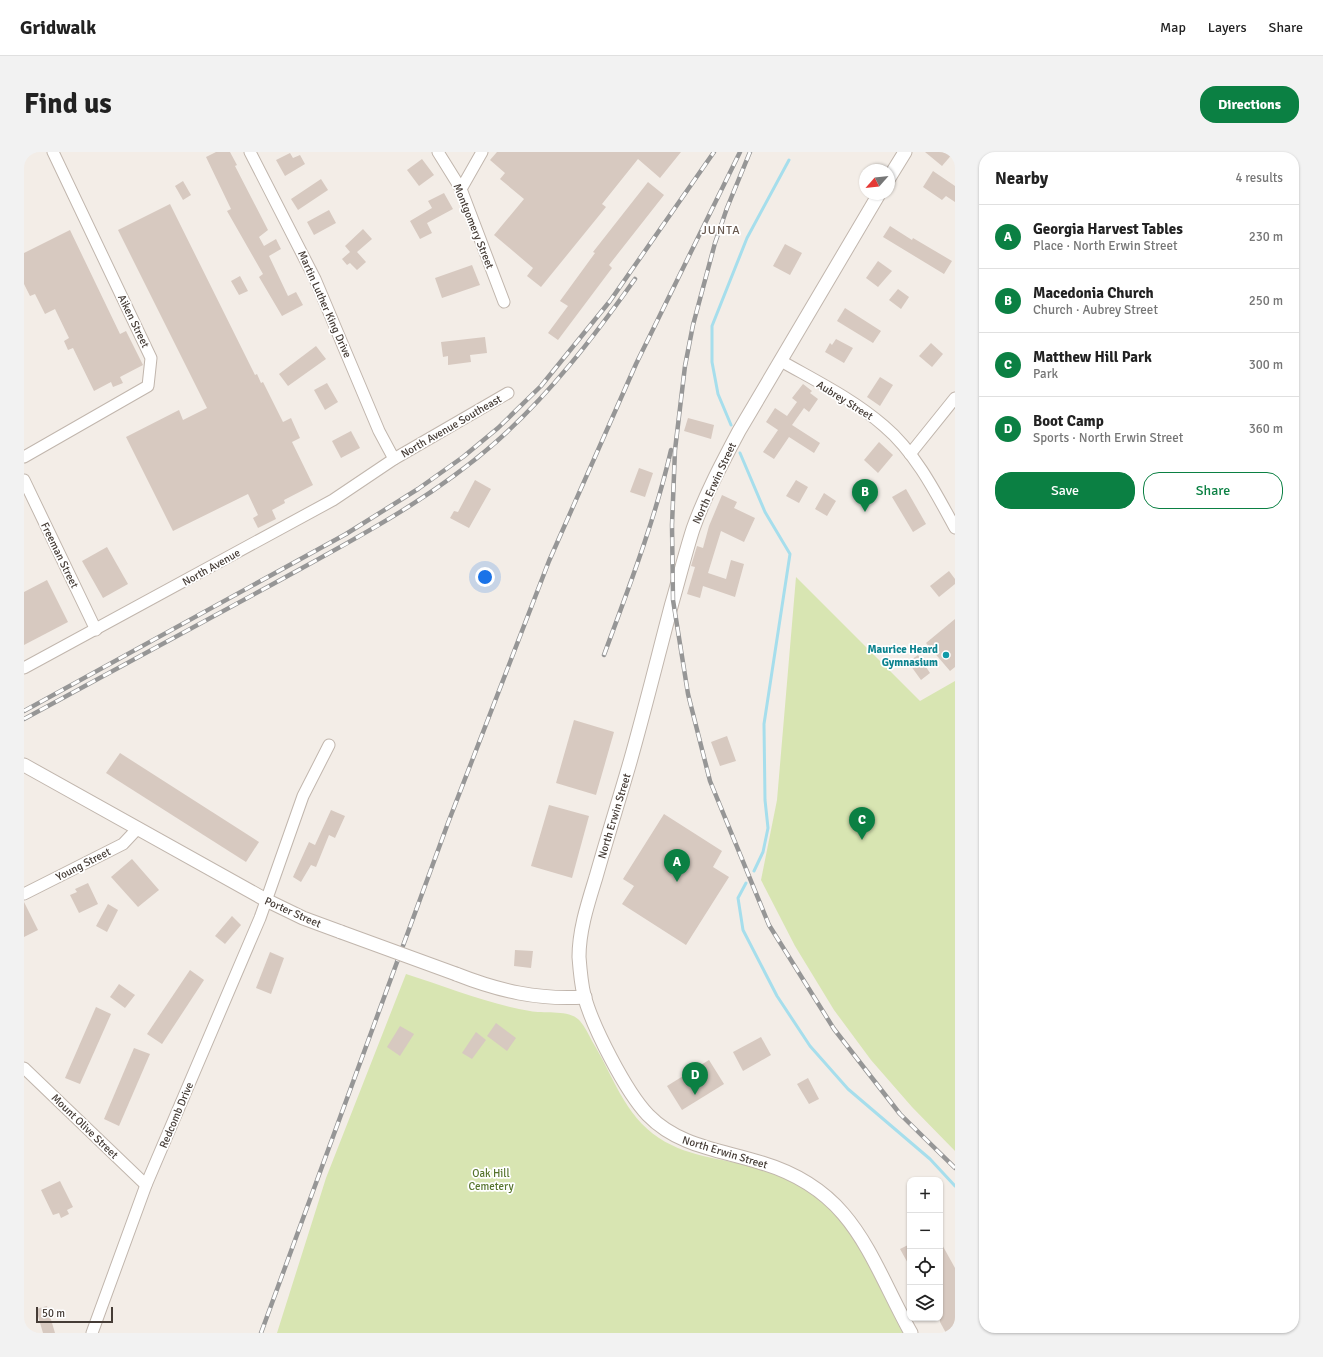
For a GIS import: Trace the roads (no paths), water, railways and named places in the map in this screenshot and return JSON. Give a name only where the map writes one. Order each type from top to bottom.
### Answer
[{"type":"street","name":"Aiken Street","points":[[24,457],[148,386],[151,358],[52,152]]},
{"type":"street","name":"Martin Luther King Drive","points":[[250,152],[316,279],[379,431],[394,460]]},
{"type":"street","name":"Montgomery Street","points":[[438,152],[461,189],[504,302]]},
{"type":"street","points":[[461,189],[482,152]]},
{"type":"street","points":[[895,168],[905,152]]},
{"type":"street","name":"North Erwin Street","points":[[875,200],[719,468],[692,530],[631,759],[584,919],[579,957],[585,997],[593,1019],[633,1096],[648,1115],[666,1131],[684,1140],[707,1149],[772,1166],[803,1180],[822,1192],[847,1217],[867,1245],[911,1333]]},
{"type":"street","name":"Aubrey Street","points":[[781,361],[862,408],[884,426],[910,454],[936,494],[955,528]]},
{"type":"street","name":"North Avenue Southeast","points":[[394,460],[508,392]]},
{"type":"street","points":[[910,454],[955,398]]},
{"type":"street","name":"North Avenue","points":[[24,668],[333,500],[394,460]]},
{"type":"street","name":"Freeman Street","points":[[24,480],[96,630]]},
{"type":"street","name":"Redcomb Drive","points":[[92,1333],[146,1185],[198,1066],[266,900],[303,796],[329,745]]},
{"type":"street","name":"Porter Street","points":[[24,765],[266,900],[303,918],[486,986],[514,993],[547,997],[585,997]]},
{"type":"street","name":"Young Street","points":[[24,894],[123,844],[138,828]]},
{"type":"street","name":"Mount Olive Street","points":[[24,1068],[146,1185]]},
{"type":"waterway","points":[[731,425],[718,394],[712,362],[712,326],[747,238],[789,160]]},
{"type":"waterway","points":[[740,453],[765,512],[790,554],[764,724],[765,800],[768,828],[763,852],[754,871]]},
{"type":"waterway","points":[[746,883],[738,898],[743,930],[777,996],[810,1046],[848,1089],[930,1159],[955,1186]]},
{"type":"railway","points":[[24,711],[346,534],[418,489],[463,457],[498,428],[541,386],[610,301],[714,152]]},
{"type":"railway","points":[[261,1333],[448,823],[549,561],[636,364],[740,152]]},
{"type":"railway","points":[[750,152],[727,208],[715,243],[693,325],[685,366],[675,450],[672,525],[673,600],[688,694],[710,781],[769,925],[834,1029],[900,1114],[955,1168]]},
{"type":"railway","points":[[24,719],[360,536],[417,502],[444,483],[496,442],[535,405],[587,344],[635,279]]},
{"type":"railway","points":[[604,655],[649,528],[665,476],[671,450]]},
{"type":"place","name":"Macedonia Church","points":[[865,512]]},
{"type":"place","name":"Maurice Heard Gymnasium","points":[[946,655]]},
{"type":"place","name":"Matthew Hill Park","points":[[862,840]]},
{"type":"place","name":"Georgia Harvest Tables","points":[[677,882]]},
{"type":"place","name":"Boot Camp","points":[[695,1095]]},
{"type":"district","name":"JUNTA","points":[[721,230]]},
{"type":"park label","name":"Oak Hill Cemetery","points":[[491,1179]]}]
